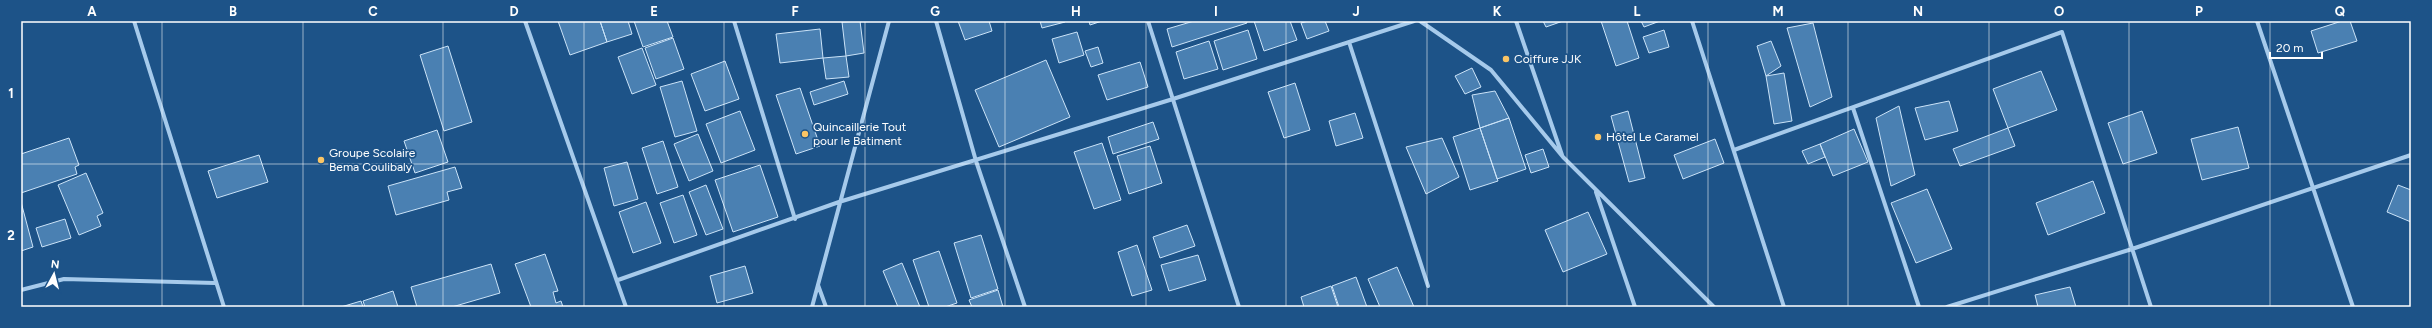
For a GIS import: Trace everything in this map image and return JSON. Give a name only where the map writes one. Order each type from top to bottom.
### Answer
[{"type":"street","points":[[134,21],[224,307]]},
{"type":"street","points":[[525,21],[618,280],[626,307]]},
{"type":"street","points":[[734,21],[795,219]]},
{"type":"street","points":[[812,307],[839,202],[889,21]]},
{"type":"street","points":[[936,21],[976,161],[1026,307]]},
{"type":"street","points":[[1148,21],[1239,307]]},
{"type":"street","points":[[618,280],[795,219],[839,202],[1173,99],[1414,21]]},
{"type":"street","points":[[1420,21],[1491,70],[1563,158],[1714,307]]},
{"type":"street","points":[[1516,21],[1563,158]]},
{"type":"street","points":[[1692,21],[1784,307]]},
{"type":"street","points":[[2257,21],[2353,307]]},
{"type":"street","points":[[1734,150],[2062,32],[2151,307]]},
{"type":"street","points":[[1349,42],[1428,286]]},
{"type":"street","points":[[1854,108],[1918,307]]},
{"type":"street","points":[[1947,307],[2132,249],[2312,186],[2411,155]]},
{"type":"street","points":[[1595,190],[1635,307]]},
{"type":"street","points":[[21,290],[64,279],[215,282]]},
{"type":"street","points":[[818,285],[826,307]]},
{"type":"building","points":[[558,21],[600,21],[607,42],[570,55]]},
{"type":"building","points":[[600,21],[628,21],[632,34],[607,42]]},
{"type":"building","points":[[634,21],[667,21],[673,37],[643,47]]},
{"type":"building","points":[[860,21],[864,53],[846,56],[842,22]]},
{"type":"building","points":[[958,21],[989,21],[992,31],[965,40]]},
{"type":"building","points":[[1040,21],[1065,21],[1065,22],[1042,28]]},
{"type":"building","points":[[1089,21],[1102,21],[1090,25]]},
{"type":"building","points":[[1194,21],[1246,21],[1247,23],[1172,47],[1167,29]]},
{"type":"building","points":[[1254,21],[1290,21],[1297,40],[1264,51]]},
{"type":"building","points":[[1308,21],[1325,21],[1329,31],[1307,39],[1301,23]]},
{"type":"building","points":[[1543,21],[1563,21],[1546,27]]},
{"type":"building","points":[[1601,21],[1627,21],[1639,58],[1616,66]]},
{"type":"building","points":[[1641,21],[1660,21],[1644,27]]},
{"type":"building","points":[[2342,21],[2350,21],[2357,41],[2318,53],[2311,31]]},
{"type":"building","points":[[1813,23],[1832,97],[1810,107],[1787,28]]},
{"type":"building","points":[[820,29],[823,58],[780,63],[776,34]]},
{"type":"building","points":[[1248,30],[1257,59],[1223,70],[1214,41]]},
{"type":"building","points":[[1664,30],[1669,47],[1649,53],[1643,37]]},
{"type":"building","points":[[1077,32],[1084,55],[1059,63],[1052,39]]},
{"type":"building","points":[[673,38],[684,69],[656,79],[645,48]]},
{"type":"building","points":[[1209,41],[1218,69],[1184,79],[1176,52]]},
{"type":"building","points":[[1771,41],[1781,66],[1766,76],[1757,46]]},
{"type":"building","points":[[448,46],[472,122],[444,131],[420,55]]},
{"type":"building","points":[[1098,47],[1103,63],[1091,67],[1085,51]]},
{"type":"building","points":[[642,48],[656,85],[632,94],[618,57]]},
{"type":"building","points":[[846,56],[849,77],[826,79],[823,58]]},
{"type":"building","points":[[1046,60],[1070,117],[999,147],[975,90]]},
{"type":"building","points":[[725,61],[739,99],[705,111],[691,74]]},
{"type":"building","points":[[1140,62],[1148,87],[1107,100],[1098,75]]},
{"type":"building","points":[[1472,68],[1481,87],[1465,94],[1455,76]]},
{"type":"building","points":[[2041,71],[2057,110],[2008,128],[1993,89]]},
{"type":"building","points":[[1784,73],[1792,121],[1774,124],[1766,76]]},
{"type":"building","points":[[682,81],[697,131],[675,137],[660,87]]},
{"type":"building","points":[[844,81],[848,94],[814,105],[810,92]]},
{"type":"building","points":[[1295,83],[1310,130],[1284,138],[1268,92]]},
{"type":"building","points":[[800,88],[820,146],[796,154],[776,95]]},
{"type":"building","points":[[1495,91],[1509,118],[1480,128],[1472,95]]},
{"type":"building","points":[[1949,101],[1958,131],[1925,140],[1915,108]]},
{"type":"building","points":[[1899,106],[1915,175],[1891,186],[1876,118]]},
{"type":"building","points":[[740,111],[755,150],[721,163],[706,124]]},
{"type":"building","points":[[1628,111],[1645,178],[1629,182],[1611,116]]},
{"type":"building","points":[[2142,111],[2157,153],[2123,164],[2108,123]]},
{"type":"building","points":[[1355,113],[1363,138],[1336,146],[1329,121]]},
{"type":"building","points":[[1509,118],[1526,169],[1497,179],[1480,128]]},
{"type":"building","points":[[1153,122],[1159,139],[1113,154],[1108,137]]},
{"type":"building","points":[[2238,127],[2249,168],[2202,180],[2191,139]]},
{"type":"building","points":[[1480,128],[1498,181],[1470,190],[1453,137]]},
{"type":"building","points":[[2008,128],[2015,146],[1960,166],[1953,149]]},
{"type":"building","points":[[1854,129],[1868,162],[1833,176],[1820,144]]},
{"type":"building","points":[[437,130],[448,162],[415,173],[404,141]]},
{"type":"building","points":[[698,134],[713,171],[689,181],[674,144]]},
{"type":"building","points":[[69,138],[79,165],[75,167],[77,174],[21,193],[21,154]]},
{"type":"building","points":[[1442,138],[1459,177],[1426,194],[1406,147]]},
{"type":"building","points":[[1715,139],[1724,163],[1683,179],[1674,155]]},
{"type":"building","points":[[663,141],[678,187],[657,194],[642,148]]},
{"type":"building","points":[[1102,143],[1121,200],[1094,209],[1074,152]]},
{"type":"building","points":[[1820,144],[1825,157],[1808,164],[1802,151]]},
{"type":"building","points":[[1150,146],[1162,183],[1129,194],[1117,156]]},
{"type":"building","points":[[1543,149],[1549,167],[1531,173],[1525,155]]},
{"type":"building","points":[[259,155],[268,182],[217,198],[208,171]]},
{"type":"building","points":[[627,162],[638,199],[614,206],[604,168]]},
{"type":"building","points":[[760,165],[778,217],[733,232],[715,180]]},
{"type":"building","points":[[455,167],[462,188],[447,192],[449,200],[396,215],[388,186]]},
{"type":"building","points":[[86,173],[103,213],[97,216],[101,226],[79,235],[58,185]]},
{"type":"building","points":[[2093,181],[2105,213],[2048,235],[2036,203]]},
{"type":"building","points":[[706,185],[723,229],[706,235],[689,192]]},
{"type":"building","points":[[2398,185],[2411,190],[2411,222],[2387,212]]},
{"type":"building","points":[[1927,189],[1952,249],[1916,263],[1891,203]]},
{"type":"building","points":[[683,195],[697,235],[674,243],[660,203]]},
{"type":"building","points":[[21,202],[33,247],[21,251]]},
{"type":"building","points":[[646,202],[661,243],[633,253],[619,212]]},
{"type":"building","points":[[1588,212],[1607,254],[1563,272],[1545,230]]},
{"type":"building","points":[[65,219],[71,238],[42,247],[36,228]]},
{"type":"building","points":[[1187,225],[1195,246],[1160,258],[1153,237]]},
{"type":"building","points":[[981,235],[998,289],[971,298],[954,243]]},
{"type":"building","points":[[1137,245],[1152,290],[1132,296],[1118,252]]},
{"type":"building","points":[[939,251],[957,303],[945,307],[929,307],[913,260]]},
{"type":"building","points":[[545,254],[558,291],[553,292],[556,303],[561,301],[563,307],[531,307],[515,264]]},
{"type":"building","points":[[1198,255],[1206,280],[1169,291],[1161,265]]},
{"type":"building","points":[[902,263],[920,307],[898,307],[883,271]]},
{"type":"building","points":[[491,264],[500,293],[452,307],[417,307],[411,287]]},
{"type":"building","points":[[745,266],[753,293],[717,303],[710,276]]},
{"type":"building","points":[[1397,267],[1414,307],[1380,307],[1368,279]]},
{"type":"building","points":[[1356,277],[1367,307],[1339,307],[1332,286]]},
{"type":"building","points":[[1331,286],[1338,307],[1304,307],[1301,297]]},
{"type":"building","points":[[2070,287],[2076,307],[2038,307],[2035,295]]},
{"type":"building","points":[[998,290],[1003,307],[972,307],[969,300]]},
{"type":"building","points":[[393,291],[398,307],[365,307],[363,301]]},
{"type":"building","points":[[361,301],[363,307],[341,307]]},
{"type":"place","name":"Coiffure JJK","points":[[1506,59]]},
{"type":"place","name":"Quincaillerie Tout pour le Batiment","points":[[805,134]]},
{"type":"place","name":"Hôtel Le Caramel","points":[[1598,137]]},
{"type":"place","name":"Groupe Scolaire Bema Coulibaly","points":[[321,160]]}]
